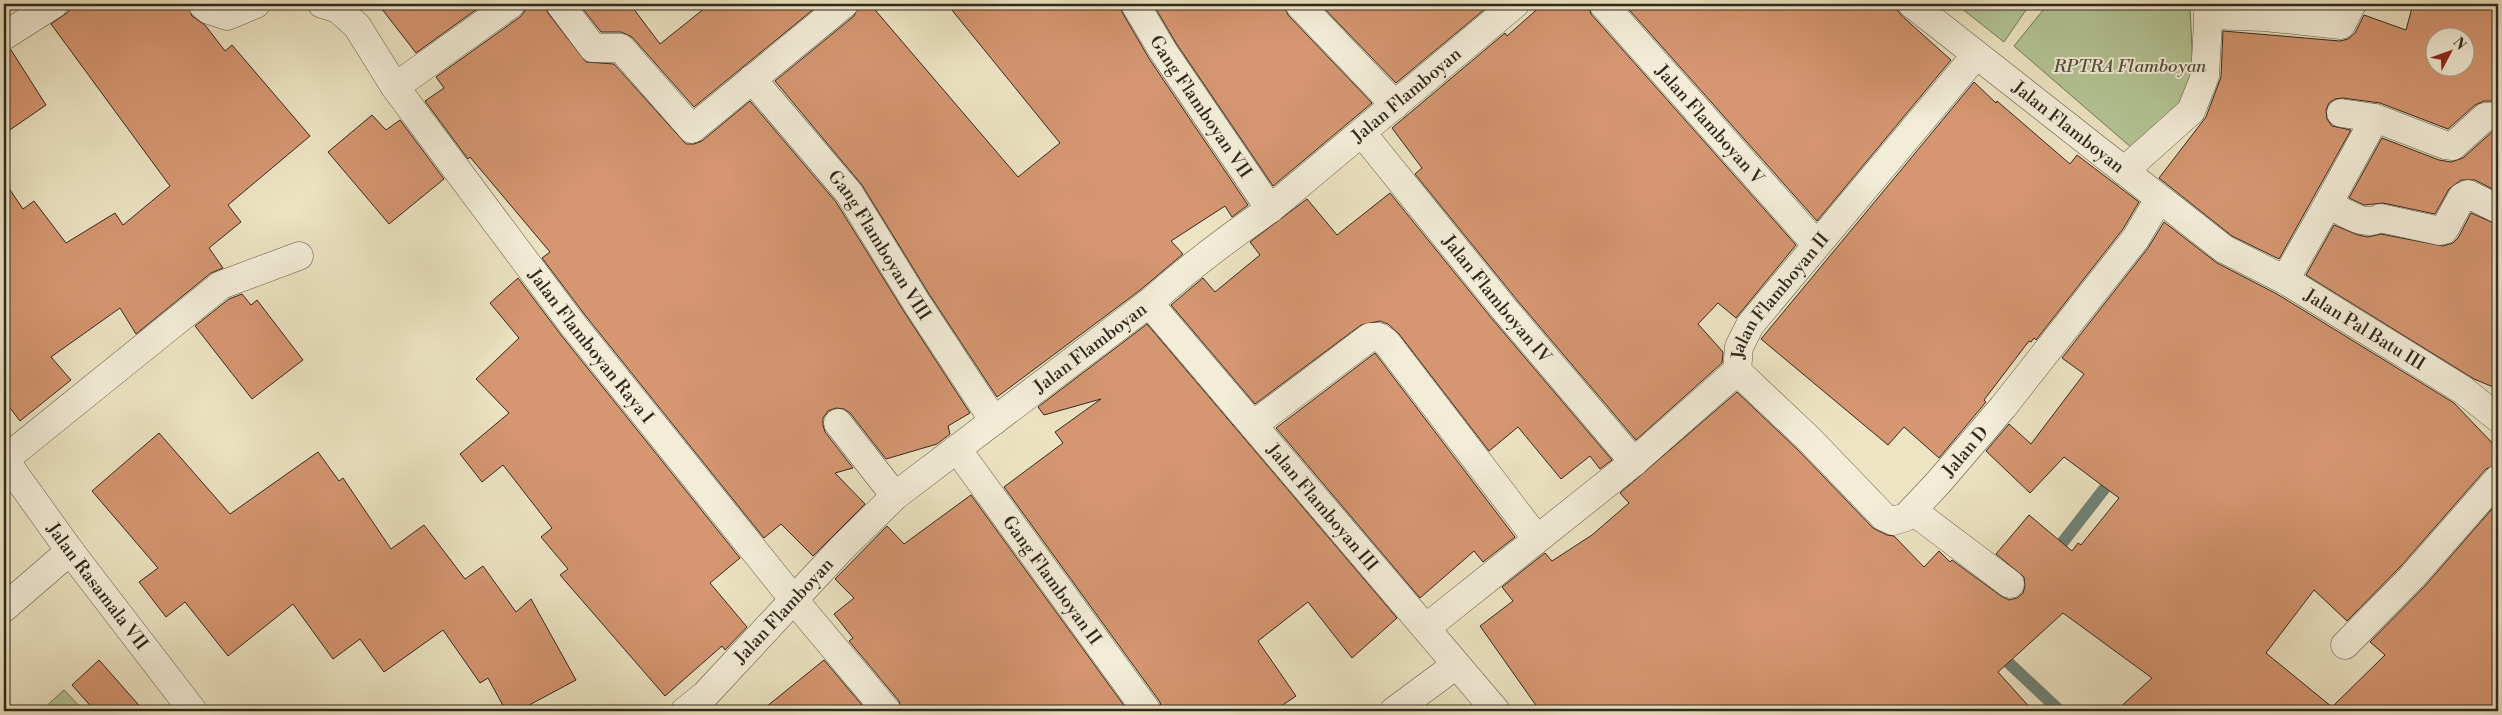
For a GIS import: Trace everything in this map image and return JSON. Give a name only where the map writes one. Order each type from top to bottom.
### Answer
[{"type":"street","points":[[4,36],[54,4]]},
{"type":"street","points":[[202,4],[209,10],[226,16],[256,4]]},
{"type":"street","name":"Jalan Flamboyan Raya I","points":[[322,4],[338,10],[358,26],[395,87],[573,325],[794,600],[887,711]]},
{"type":"street","points":[[395,87],[511,4]]},
{"type":"street","points":[[560,4],[593,48],[621,48],[692,129],[844,4]]},
{"type":"street","name":"Gang Flamboyan VII","points":[[1135,4],[1163,51],[1270,209]]},
{"type":"street","points":[[1299,4],[1395,105]]},
{"type":"street","name":"Jalan Flamboyan","points":[[685,711],[705,695],[840,550],[895,496],[1149,303],[1175,279],[1270,209],[1515,4]]},
{"type":"street","name":"Jalan Flamboyan V","points":[[1603,4],[1816,244]]},
{"type":"street","name":"Jalan Flamboyan","points":[[1912,4],[2224,250]]},
{"type":"street","points":[[2124,171],[2191,111],[2205,76],[2209,10],[2342,25],[2352,4]]},
{"type":"street","name":"Jalan Flamboyan II","points":[[1427,627],[1634,462],[1737,371],[1739,347],[1750,325],[1976,55]]},
{"type":"street","name":"Gang Flamboyan VIII","points":[[752,79],[849,194],[994,421]]},
{"type":"street","points":[[2341,114],[2375,118],[2445,146],[2453,146],[2485,118],[2498,116]]},
{"type":"street","points":[[2274,275],[2328,204],[2375,118]]},
{"type":"street","name":"Jalan Flamboyan IV","points":[[1362,133],[1506,310],[1634,462]]},
{"type":"street","points":[[2328,204],[2364,222],[2373,222],[2380,218],[2440,231],[2444,230],[2462,197],[2468,194],[2498,209]]},
{"type":"street","name":"Jalan D","points":[[1737,371],[1810,440],[1884,517],[1899,520],[1913,510],[2003,407],[2136,238],[2159,199]]},
{"type":"street","name":"Jalan Pal Batu III","points":[[2224,250],[2274,275],[2463,390],[2498,418]]},
{"type":"street","points":[[4,460],[221,285],[299,256]]},
{"type":"street","name":"Jalan Flamboyan III","points":[[1149,303],[1427,627],[1456,665],[1496,711]]},
{"type":"street","points":[[1253,424],[1370,338],[1380,337],[1387,343],[1537,539]]},
{"type":"street","points":[[838,423],[895,496]]},
{"type":"street","name":"Gang Flamboyan II","points":[[956,449],[1147,711]]},
{"type":"street","name":"Jalan Rasamala VII","points":[[4,460],[70,552],[193,711]]},
{"type":"street","points":[[2345,645],[2400,589],[2498,479]]},
{"type":"street","points":[[1913,510],[2010,584]]},
{"type":"street","points":[[4,608],[70,552]]},
{"type":"street","points":[[1394,711],[1456,665]]},
{"type":"green space","points":[[1956,4],[2030,4],[2004,42]]},
{"type":"green space","name":"RPTRA Flamboyan","points":[[2048,4],[2183,4],[2190,8],[2194,88],[2133,149],[2014,46]]},
{"type":"green space","points":[[64,690],[84,711],[41,711]]},
{"type":"building","points":[[70,4],[187,4],[192,16],[205,25],[225,51],[232,45],[310,136],[228,205],[241,222],[209,248],[223,268],[211,273],[136,334],[120,308],[51,357],[71,380],[20,421],[4,400],[4,181],[23,209],[34,201],[66,243],[115,213],[123,225],[170,186],[51,24],[68,12]]},
{"type":"building","points":[[378,4],[484,4],[416,53]]},
{"type":"building","points":[[526,4],[545,4],[548,13],[586,62],[614,64],[686,144],[702,141],[750,101],[836,202],[970,413],[948,426],[950,434],[937,444],[886,459],[850,413],[844,409],[836,408],[828,411],[823,418],[825,432],[853,468],[835,473],[865,504],[813,556],[781,524],[764,538],[585,315],[542,258],[550,252],[470,157],[468,159],[425,101],[444,88],[436,77],[520,17],[525,11]]},
{"type":"building","points":[[579,4],[630,4],[660,44],[710,4],[820,4],[694,107],[632,37],[621,32],[601,32]]},
{"type":"building","points":[[859,4],[870,4],[1018,177],[1060,143],[947,4],[1119,4],[1150,60],[1248,205],[1232,217],[1225,206],[1171,241],[1183,254],[1139,291],[997,397],[929,294],[862,185],[775,81],[854,16]]},
{"type":"building","points":[[1153,4],[1284,4],[1288,15],[1372,103],[1273,186],[1176,43]]},
{"type":"building","points":[[1320,4],[1480,4],[1485,9],[1396,83]]},
{"type":"building","points":[[1543,4],[1588,4],[1591,14],[1796,245],[1736,318],[1718,303],[1698,324],[1723,352],[1722,363],[1636,440],[1517,300],[1415,174],[1422,168],[1392,128],[1505,33],[1507,36]]},
{"type":"building","points":[[1624,4],[1892,4],[1902,16],[1951,60],[1817,221]]},
{"type":"building","points":[[2288,4],[2334,4],[2332,8]]},
{"type":"building","points":[[2413,4],[2475,4],[2498,11],[2498,101],[2484,101],[2475,105],[2448,129],[2380,103],[2343,98],[2335,99],[2329,103],[2326,110],[2327,119],[2332,126],[2351,130],[2279,259],[2232,236],[2159,178],[2206,117],[2221,77],[2223,31],[2340,41],[2348,39],[2355,33],[2364,15],[2406,30]]},
{"type":"building","points":[[11,50],[46,105],[4,134],[4,51]]},
{"type":"building","points":[[1974,82],[1996,103],[1997,101],[2070,164],[2077,155],[2139,202],[2123,229],[2036,340],[2034,338],[2031,342],[2029,341],[1984,400],[1986,402],[1939,458],[1904,427],[1888,445],[1761,339]]},
{"type":"building","points":[[372,115],[386,130],[400,120],[444,179],[389,224],[328,152]]},
{"type":"building","points":[[2492,132],[2498,132],[2498,192],[2475,180],[2461,180],[2449,189],[2435,214],[2383,203],[2364,205],[2349,198],[2382,138],[2439,160],[2451,162],[2463,158]]},
{"type":"building","points":[[1390,193],[1493,320],[1612,460],[1600,469],[1590,456],[1561,479],[1518,427],[1489,451],[1399,334],[1388,324],[1380,321],[1361,325],[1255,404],[1171,305],[1203,278],[1215,292],[1260,255],[1250,242],[1307,199],[1337,235]]},
{"type":"building","points":[[2471,213],[2498,225],[2498,389],[2474,379],[2306,275],[2334,225],[2368,237],[2381,234],[2443,246],[2453,243],[2458,238]]},
{"type":"building","points":[[2164,222],[2217,263],[2277,294],[2454,403],[2498,449],[2498,464],[2486,469],[2401,566],[2347,621],[2314,590],[2266,653],[2332,707],[2385,655],[2370,642],[2424,587],[2498,502],[2498,711],[2116,711],[2152,678],[2063,613],[1998,672],[2033,711],[1540,711],[1480,626],[1513,601],[1502,587],[1545,553],[1552,561],[1592,535],[1629,503],[1620,493],[1737,392],[1799,451],[1873,528],[1887,535],[1894,536],[1924,567],[1939,551],[1950,562],[1952,560],[2001,596],[2009,600],[2017,598],[2023,593],[2025,586],[2024,577],[1996,554],[2029,515],[2072,551],[2078,543],[2081,545],[2119,498],[2064,457],[2030,493],[1986,451],[2009,424],[2031,444],[2084,374],[2062,358],[2148,248]]},
{"type":"building","points":[[518,278],[561,335],[740,558],[710,583],[747,627],[725,650],[722,646],[665,696],[560,575],[568,569],[541,537],[552,528],[503,465],[482,482],[460,454],[509,413],[476,379],[519,338],[490,303]]},
{"type":"building","points":[[242,294],[251,305],[257,300],[303,360],[252,399],[195,326],[229,299]]},
{"type":"building","points":[[1147,324],[1397,618],[1352,658],[1308,602],[1258,641],[1296,696],[1274,711],[1162,711],[1160,702],[1004,487],[1063,443],[1055,432],[1101,399],[1044,415],[1038,407]]},
{"type":"building","points":[[1375,353],[1515,537],[1483,562],[1474,551],[1420,598],[1276,428]]},
{"type":"building","points":[[159,433],[230,514],[318,452],[339,481],[343,478],[391,549],[424,525],[465,579],[483,566],[516,612],[531,599],[576,680],[518,711],[506,711],[488,678],[480,683],[443,630],[384,672],[360,639],[333,659],[293,604],[228,656],[185,602],[166,617],[139,582],[158,568],[92,491]]},
{"type":"building","points":[[971,495],[1128,711],[902,711],[899,701],[849,641],[853,638],[834,614],[854,598],[835,579],[887,526],[904,544]]},
{"type":"building","points":[[99,660],[144,711],[95,711],[72,685]]},
{"type":"building","points":[[824,660],[867,711],[761,711]]},
{"type":"waterway","points":[[2052,556],[2115,475]]},
{"type":"waterway","points":[[1996,651],[2060,711]]}]
